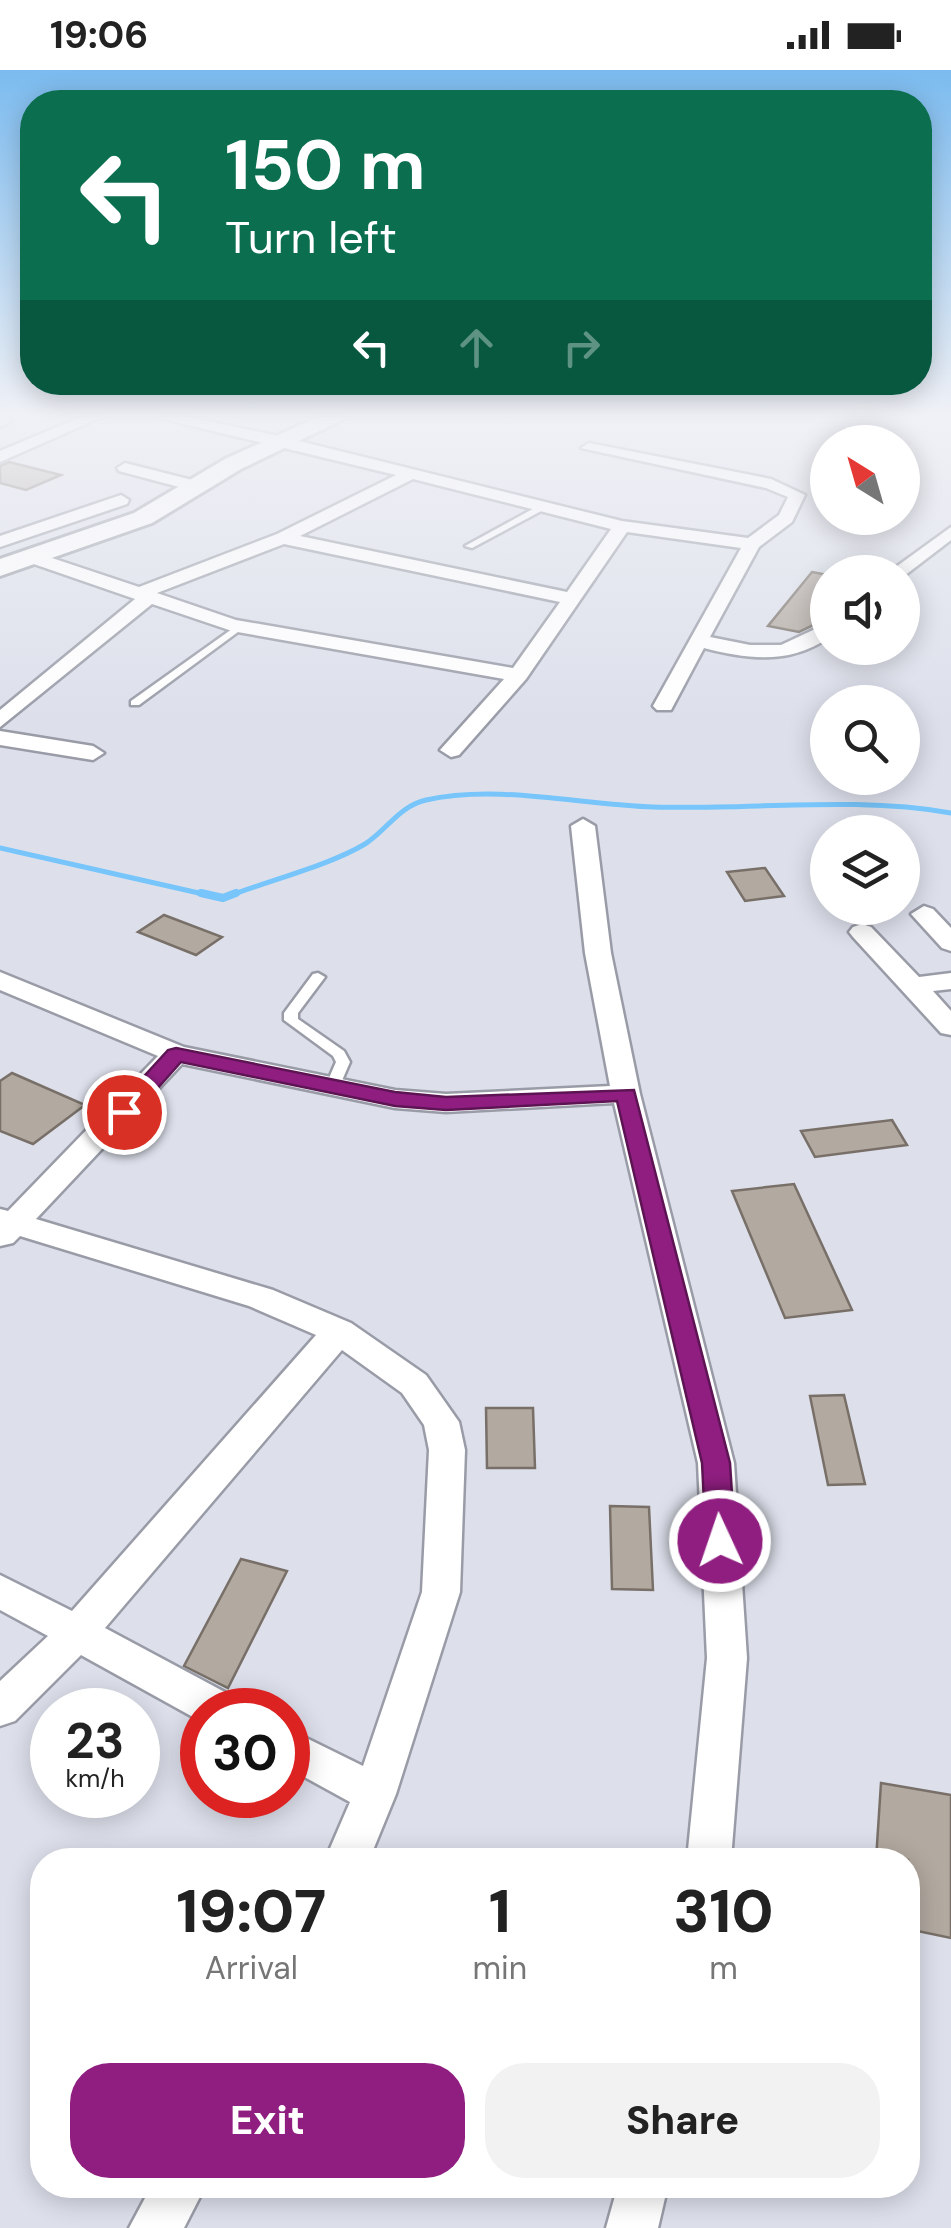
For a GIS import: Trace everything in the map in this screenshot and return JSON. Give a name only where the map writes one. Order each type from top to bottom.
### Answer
[{"type":"street","points":[[0,542],[69,518]]},
{"type":"street","points":[[13,559],[144,518]]},
{"type":"street","points":[[0,721],[34,688],[114,634],[143,596],[323,518]]},
{"type":"street","points":[[584,518],[752,544]]},
{"type":"street","points":[[664,706],[752,544],[786,518]]},
{"type":"street","points":[[451,750],[519,675],[622,526]]},
{"type":"street","points":[[920,555],[951,532]]},
{"type":"street","points":[[283,538],[570,598]]},
{"type":"street","points":[[13,559],[239,627],[459,668],[519,675]]},
{"type":"street","points":[[698,640],[780,654],[810,644]]},
{"type":"street","points":[[0,738],[92,753]]},
{"type":"street","points":[[583,826],[598,954],[626,1094],[716,1463],[727,1658],[709,1848]]},
{"type":"street","points":[[924,914],[951,943]]},
{"type":"street","points":[[862,932],[951,1027]]},
{"type":"street","points":[[0,980],[176,1054],[395,1099],[446,1104],[626,1094]]},
{"type":"street","points":[[914,986],[951,981]]},
{"type":"street","points":[[176,1054],[5,1228],[261,1298],[339,1330],[414,1384],[441,1422],[447,1450],[441,1592],[375,1794],[353,1848]]},
{"type":"street","points":[[0,1708],[76,1634],[339,1330]]},
{"type":"street","points":[[0,1591],[180,1689]]},
{"type":"street","points":[[310,1759],[375,1794]]},
{"type":"street","points":[[155,2228],[173,2198]]},
{"type":"street","points":[[632,2228],[640,2198]]},
{"type":"lane","points":[[469,546],[522,518]]},
{"type":"lane","points":[[136,703],[239,627]]},
{"type":"lane","points":[[318,977],[291,1013],[291,1020],[339,1054],[343,1062],[333,1086]]},
{"type":"building","points":[[810,574],[810,627],[799,632],[768,626]]},
{"type":"building","points":[[765,868],[784,896],[745,901],[727,872]]},
{"type":"building","points":[[164,915],[222,937],[196,955],[138,932]]},
{"type":"building","points":[[12,1073],[85,1105],[33,1144],[0,1131],[0,1081]]},
{"type":"building","points":[[892,1120],[907,1145],[815,1157],[801,1131]]},
{"type":"building","points":[[794,1184],[852,1310],[785,1318],[732,1191]]},
{"type":"building","points":[[844,1395],[865,1484],[828,1485],[810,1396]]},
{"type":"building","points":[[486,1408],[533,1408],[535,1468],[487,1468]]},
{"type":"building","points":[[610,1506],[649,1507],[653,1590],[612,1589]]},
{"type":"building","points":[[241,1559],[287,1571],[228,1688],[184,1666]]},
{"type":"building","points":[[881,1783],[951,1795],[951,1938],[920,1932],[920,1848],[877,1848]]},
{"type":"waterway","points":[[229,896],[350,852],[373,839],[416,803],[453,796],[511,795],[654,807],[878,805],[951,813]]},
{"type":"waterway","points":[[0,848],[212,896]]},
{"type":"waterway","points":[[201,893],[223,898],[236,893]]},
{"type":"route","points":[[124,1112],[176,1054],[395,1099],[446,1104],[626,1094],[686,1325],[716,1463],[720,1541]]}]
